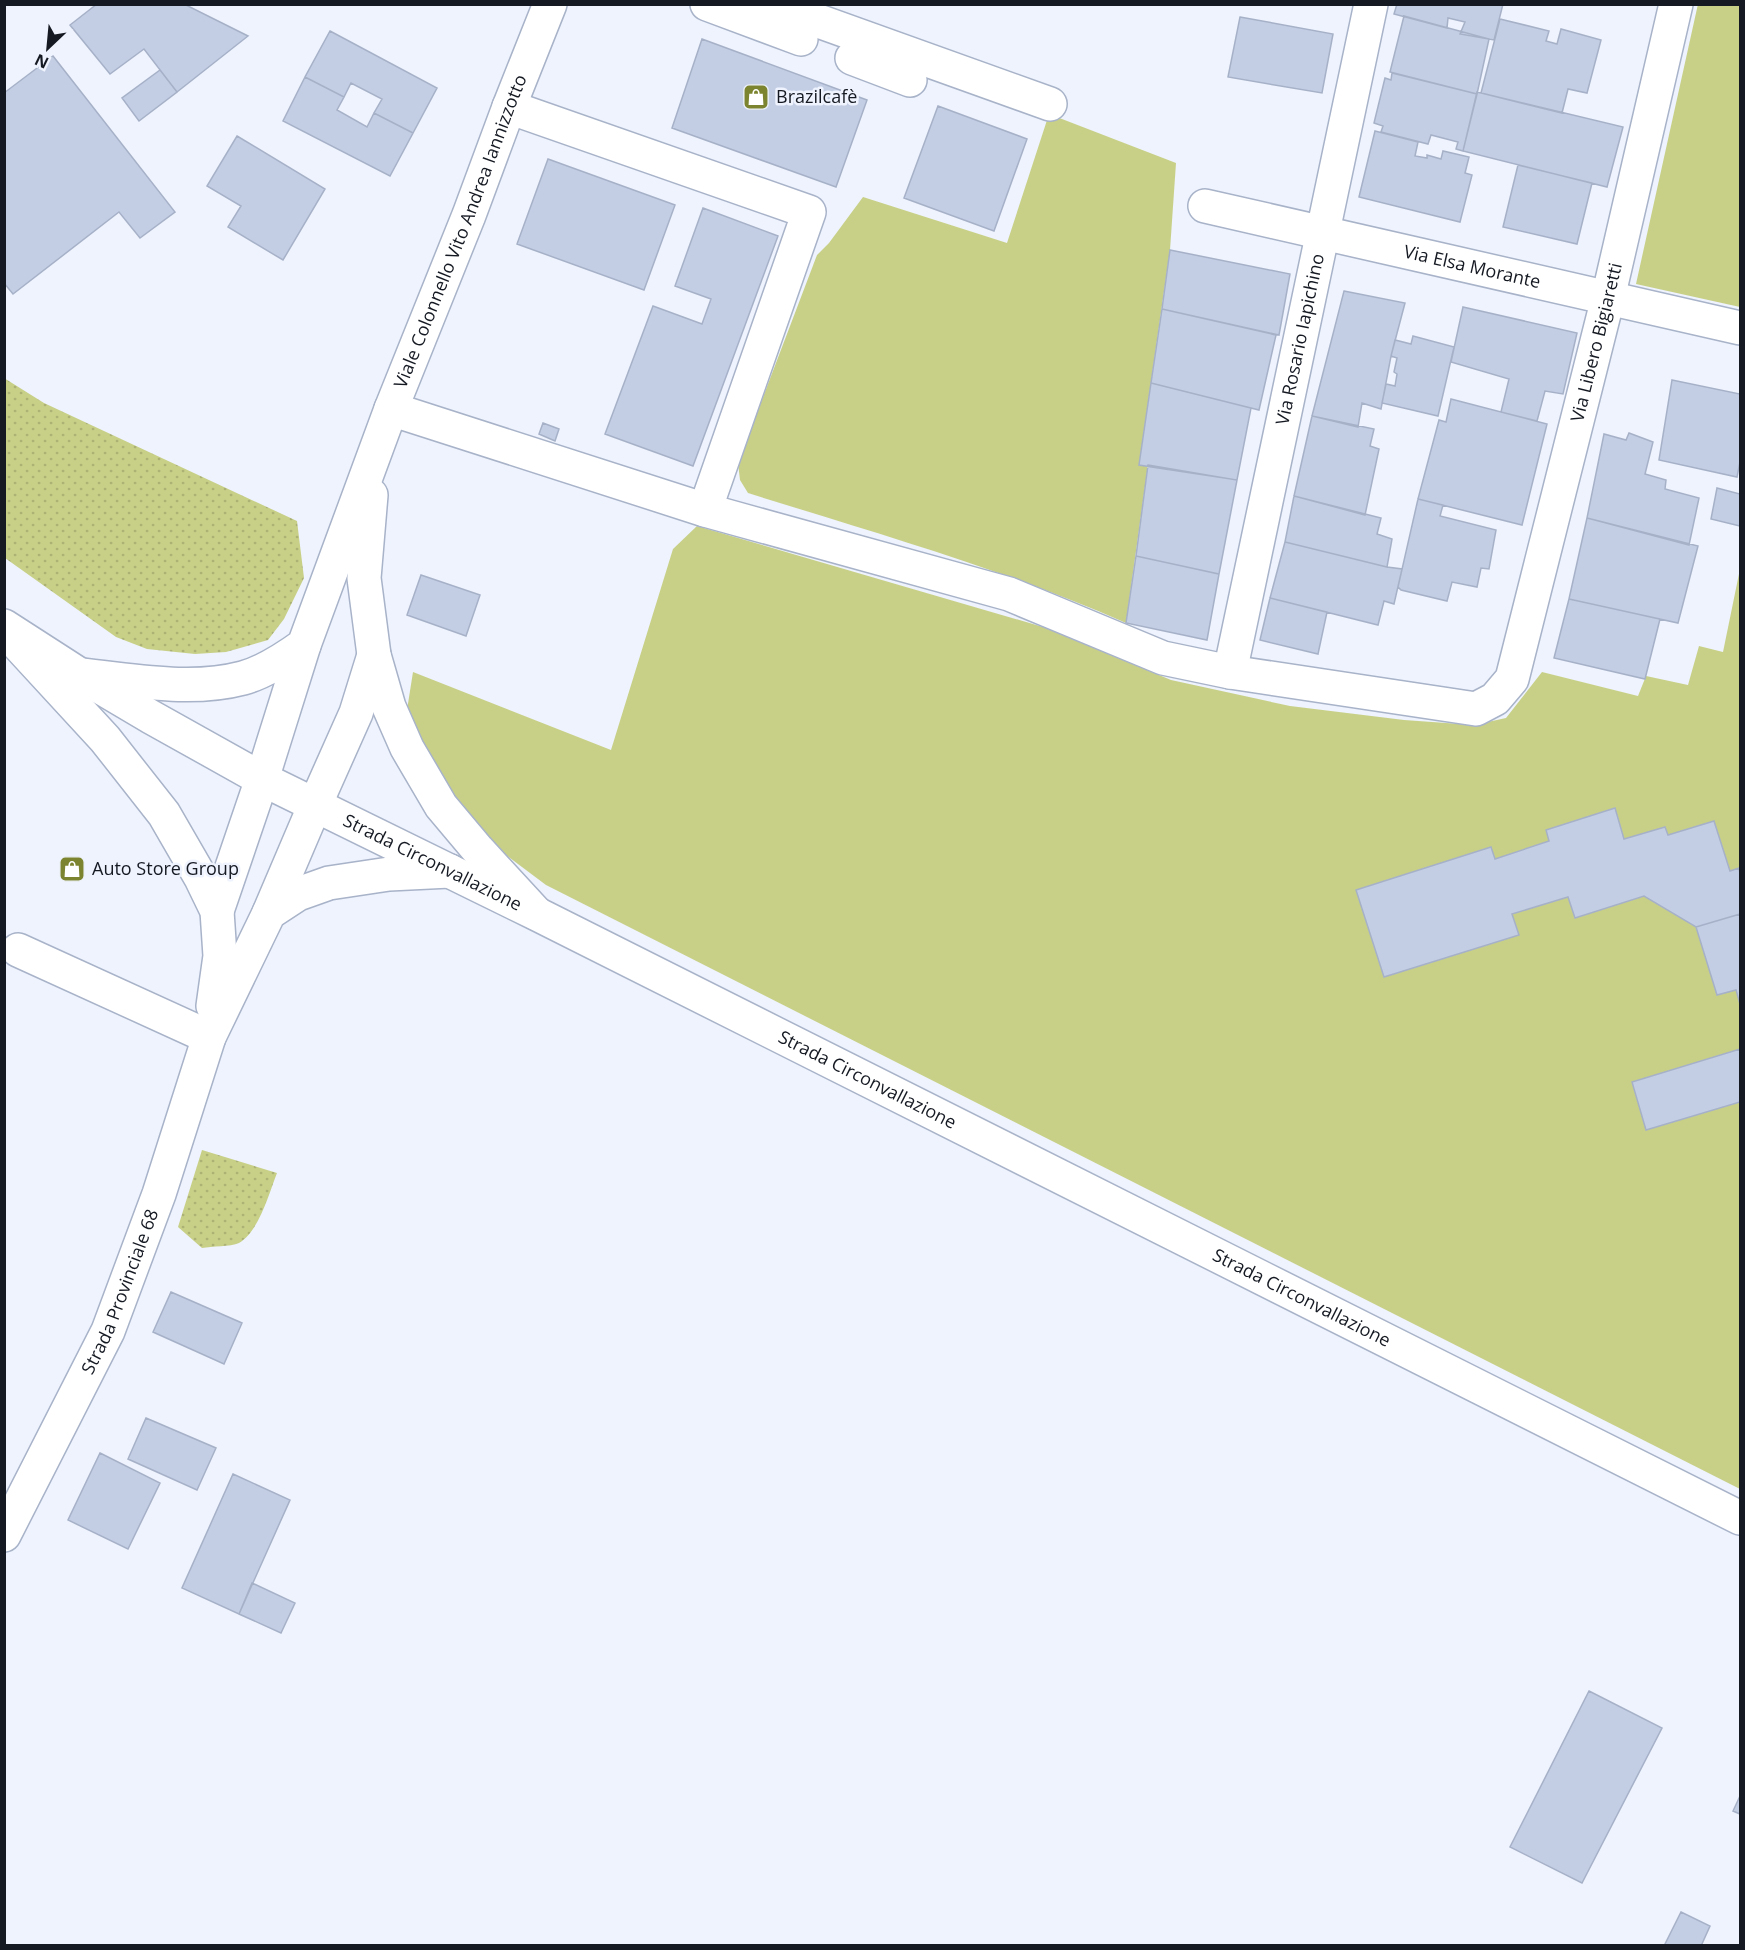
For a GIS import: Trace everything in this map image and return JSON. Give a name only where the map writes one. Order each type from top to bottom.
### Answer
[{"type":"street","name":"Viale Colonnello Vito Andrea Iannizzotto","points":[[374,457],[391,409],[470,215],[509,107],[550,4]]},
{"type":"street","points":[[707,4],[910,80]]},
{"type":"street","points":[[771,4],[1050,104]]},
{"type":"street","name":"Via Rosario Iapichino","points":[[1230,672],[1371,4]]},
{"type":"street","name":"Via Libero Bigiaretti","points":[[1230,672],[1476,709],[1495,699],[1512,679],[1608,298],[1676,4]]},
{"type":"street","points":[[509,107],[809,212],[705,510]]},
{"type":"street","name":"Via Elsa Morante","points":[[1205,206],[1740,328]]},
{"type":"street","points":[[391,409],[705,510],[1010,594],[1163,658],[1230,672]]},
{"type":"street","points":[[217,911],[304,645],[374,457]]},
{"type":"street","points":[[374,457],[364,578],[374,655],[389,707],[407,748],[441,806],[537,914]]},
{"type":"street","points":[[4,628],[105,739],[164,814],[201,878],[217,911],[220,956],[209,1037]]},
{"type":"street","name":"Strada Circonvallazione","points":[[4,628],[151,717],[262,779],[537,914],[1740,1518]]},
{"type":"street","points":[[80,675],[191,685],[244,678],[282,660],[304,645]]},
{"type":"street","points":[[209,1037],[269,913],[356,713],[374,655]]},
{"type":"street","points":[[269,913],[298,894],[329,883],[389,874],[450,871]]},
{"type":"street","points":[[18,950],[209,1037]]},
{"type":"street","name":"Strada Provinciale 68","points":[[4,1535],[108,1331],[159,1194],[209,1037]]},
{"type":"green space","points":[[1698,4],[1740,5],[1740,307],[1636,284]]},
{"type":"green space","points":[[1049,114],[1176,163],[1170,250],[1139,465],[1148,465],[1126,623],[986,569],[748,493],[740,480],[738,463],[817,255],[829,243],[863,197],[1007,243]]},
{"type":"green space","points":[[4,378],[44,403],[297,521],[304,578],[284,619],[268,640],[226,652],[195,654],[147,649],[116,637],[5,558]]},
{"type":"green space","points":[[697,526],[1043,627],[1171,680],[1290,706],[1404,720],[1474,725],[1506,718],[1542,672],[1638,696],[1646,676],[1688,685],[1699,646],[1723,652],[1740,569],[1740,1489],[546,885],[506,855],[462,808],[428,760],[407,710],[413,672],[611,750],[673,549]]},
{"type":"green space","points":[[202,1150],[277,1173],[258,1221],[246,1238],[239,1243],[202,1248],[178,1227]]},
{"type":"building","points":[[97,4],[184,4],[248,36],[177,92],[144,49],[110,74],[70,25]]},
{"type":"building","points":[[1397,4],[1503,4],[1494,40],[1460,34],[1465,22],[1448,18],[1447,28],[1394,14]]},
{"type":"building","points":[[1404,16],[1489,39],[1477,94],[1390,72]]},
{"type":"building","points":[[1240,17],[1333,34],[1322,93],[1228,77]]},
{"type":"building","points":[[1500,19],[1549,31],[1546,41],[1557,44],[1561,29],[1601,40],[1587,93],[1568,89],[1562,113],[1481,93]]},
{"type":"building","points":[[330,31],[437,88],[413,133],[374,113],[382,99],[351,83],[344,97],[305,77]]},
{"type":"building","points":[[702,39],[867,100],[836,187],[672,128]]},
{"type":"building","points":[[53,56],[175,212],[140,238],[119,212],[13,294],[4,283],[4,93]]},
{"type":"building","points":[[160,70],[177,92],[139,121],[122,98]]},
{"type":"building","points":[[1392,73],[1477,94],[1463,151],[1456,149],[1458,142],[1431,135],[1428,144],[1381,132],[1383,126],[1374,123],[1385,78],[1391,80]]},
{"type":"building","points":[[305,77],[344,97],[337,110],[367,127],[374,113],[413,133],[390,176],[283,121]]},
{"type":"building","points":[[1477,92],[1623,127],[1607,187],[1463,151]]},
{"type":"building","points":[[938,106],[1027,139],[994,231],[904,198]]},
{"type":"building","points":[[1375,131],[1418,142],[1415,156],[1427,158],[1427,155],[1441,159],[1443,151],[1469,157],[1465,173],[1472,175],[1460,222],[1359,197]]},
{"type":"building","points":[[237,136],[325,189],[283,260],[228,227],[241,206],[207,186]]},
{"type":"building","points":[[548,159],[675,205],[644,290],[517,244]]},
{"type":"building","points":[[1518,165],[1592,183],[1577,244],[1503,227]]},
{"type":"building","points":[[703,208],[778,236],[693,466],[605,434],[653,306],[702,324],[711,299],[675,286]]},
{"type":"building","points":[[1170,250],[1290,274],[1279,335],[1162,309]]},
{"type":"building","points":[[1344,291],[1405,303],[1391,356],[1381,409],[1362,403],[1358,427],[1312,416]]},
{"type":"building","points":[[1463,307],[1577,333],[1563,394],[1545,391],[1537,421],[1501,412],[1509,379],[1451,362]]},
{"type":"building","points":[[1162,309],[1276,335],[1259,410],[1151,383]]},
{"type":"building","points":[[1413,336],[1454,347],[1438,416],[1382,403],[1386,384],[1395,386],[1397,374],[1394,372],[1397,358],[1391,356],[1395,340],[1411,344]]},
{"type":"building","points":[[1672,380],[1740,394],[1740,462],[1737,477],[1659,460]]},
{"type":"building","points":[[1151,383],[1251,408],[1237,480],[1139,465]]},
{"type":"building","points":[[1451,399],[1547,424],[1522,525],[1418,499],[1439,420],[1446,422]]},
{"type":"building","points":[[1312,416],[1374,429],[1370,446],[1379,449],[1365,515],[1294,496]]},
{"type":"building","points":[[543,423],[559,429],[555,441],[539,434]]},
{"type":"building","points":[[1629,433],[1653,442],[1645,474],[1666,480],[1665,489],[1699,498],[1689,545],[1587,518],[1604,434],[1626,440]]},
{"type":"building","points":[[1148,465],[1237,480],[1219,574],[1136,556]]},
{"type":"building","points":[[1717,488],[1740,494],[1740,526],[1711,519]]},
{"type":"building","points":[[1294,496],[1381,518],[1377,534],[1392,539],[1387,567],[1285,542]]},
{"type":"building","points":[[1418,499],[1443,505],[1440,516],[1496,530],[1489,569],[1481,568],[1477,587],[1452,582],[1447,601],[1401,590],[1398,587]]},
{"type":"building","points":[[1587,518],[1698,546],[1678,623],[1569,599]]},
{"type":"building","points":[[1285,542],[1402,569],[1394,604],[1384,601],[1378,625],[1270,598]]},
{"type":"building","points":[[1136,556],[1219,574],[1207,640],[1126,623]]},
{"type":"building","points":[[421,575],[480,595],[466,636],[407,615]]},
{"type":"building","points":[[1270,598],[1327,612],[1318,654],[1260,640]]},
{"type":"building","points":[[1569,599],[1660,619],[1645,679],[1554,658]]},
{"type":"building","points":[[1615,808],[1624,839],[1665,827],[1668,835],[1714,821],[1730,871],[1739,868],[1740,914],[1696,927],[1644,896],[1575,918],[1568,897],[1512,914],[1519,935],[1384,977],[1356,890],[1491,847],[1495,859],[1549,841],[1546,830]]},
{"type":"building","points":[[1740,914],[1740,1004],[1736,990],[1717,995],[1696,927]]},
{"type":"building","points":[[1740,1049],[1740,1102],[1646,1130],[1632,1082]]},
{"type":"building","points":[[171,1292],[242,1323],[224,1364],[153,1332]]},
{"type":"building","points":[[146,1418],[216,1448],[197,1490],[128,1459]]},
{"type":"building","points":[[100,1453],[160,1483],[128,1549],[68,1520]]},
{"type":"building","points":[[233,1474],[290,1500],[239,1614],[182,1588]]},
{"type":"building","points":[[252,1583],[295,1603],[281,1633],[239,1614]]},
{"type":"building","points":[[1589,1691],[1662,1728],[1582,1883],[1510,1847]]},
{"type":"building","points":[[1740,1796],[1740,1814],[1733,1811]]},
{"type":"building","points":[[1681,1912],[1710,1926],[1701,1946],[1664,1946]]},
{"type":"place","name":"Brazilcafè","points":[[756,97]]},
{"type":"place","name":"Auto Store Group","points":[[72,869]]}]
